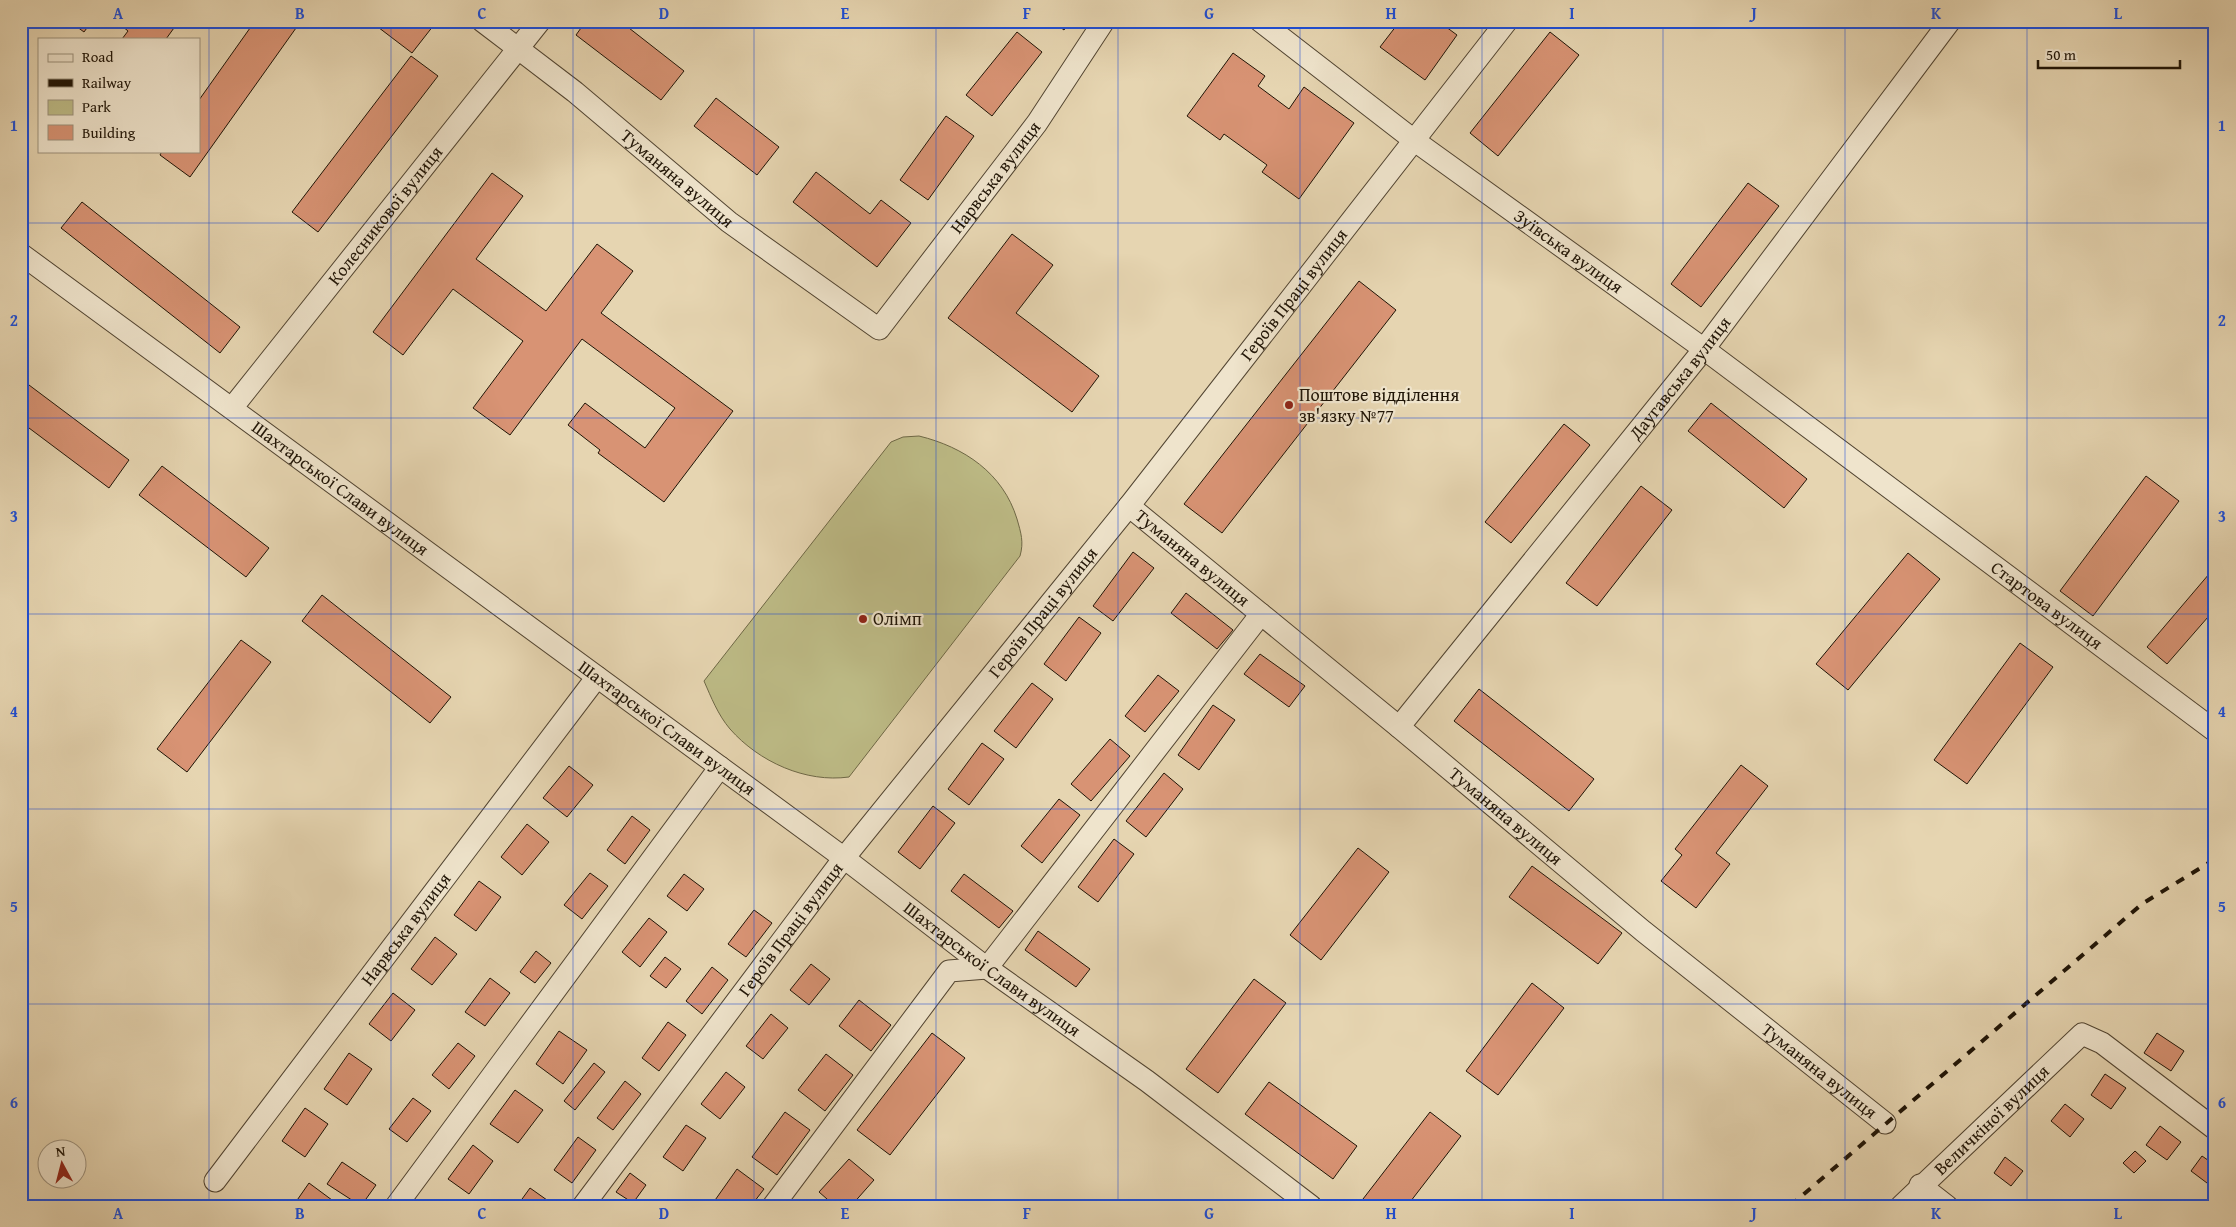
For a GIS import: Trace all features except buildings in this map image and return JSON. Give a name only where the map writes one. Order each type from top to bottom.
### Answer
[{"type":"street","name":"Туманяна вулиця","points":[[482,21],[574,92],[729,222],[879,329]]},
{"type":"street","name":"Колесникової вулиця","points":[[232,408],[519,50],[540,21]]},
{"type":"street","name":"Нарвська вулиця","points":[[879,329],[1037,123],[1104,21]]},
{"type":"street","name":"Зуївська вулиця","points":[[1260,21],[1414,141],[1704,349],[1879,480]]},
{"type":"street","name":"Героїв Праці вулиця","points":[[583,1206],[844,858],[1129,506],[1507,21]]},
{"type":"street","name":"Даугавська вулиця","points":[[1399,727],[1704,349],[1950,21]]},
{"type":"street","name":"Шахтарської Слави вулиця","points":[[21,254],[844,858],[987,968],[1147,1081],[1311,1206]]},
{"type":"street","name":"Стартова вулиця","points":[[1879,480],[2215,731]]},
{"type":"street","name":"Туманяна вулиця","points":[[1129,506],[1399,727],[1643,931],[1885,1123]]},
{"type":"street","points":[[773,1206],[949,971],[987,968],[1261,614]]},
{"type":"street","name":"Нарвська вулиця","points":[[216,1181],[597,677]]},
{"type":"street","points":[[396,1206],[720,767]]},
{"type":"street","name":"Величкіної вулиця","points":[[1901,1206],[1920,1185],[2082,1034],[2102,1043],[2215,1129]]},
{"type":"street","points":[[1920,1185],[1947,1206]]},
{"type":"green space","name":"Олімп","points":[[919,436],[951,447],[966,455],[992,475],[1011,503],[1017,519],[1022,542],[1020,556],[849,777],[816,777],[784,768],[755,751],[730,729],[718,712],[704,681],[891,442],[903,437]]},
{"type":"railway","points":[[1790,1206],[2142,904],[2215,859]]},
{"type":"place","name":"Поштове відділення зв'язку №77","points":[[1289,405]]},
{"type":"place","name":"Олімп","points":[[863,619]]}]
